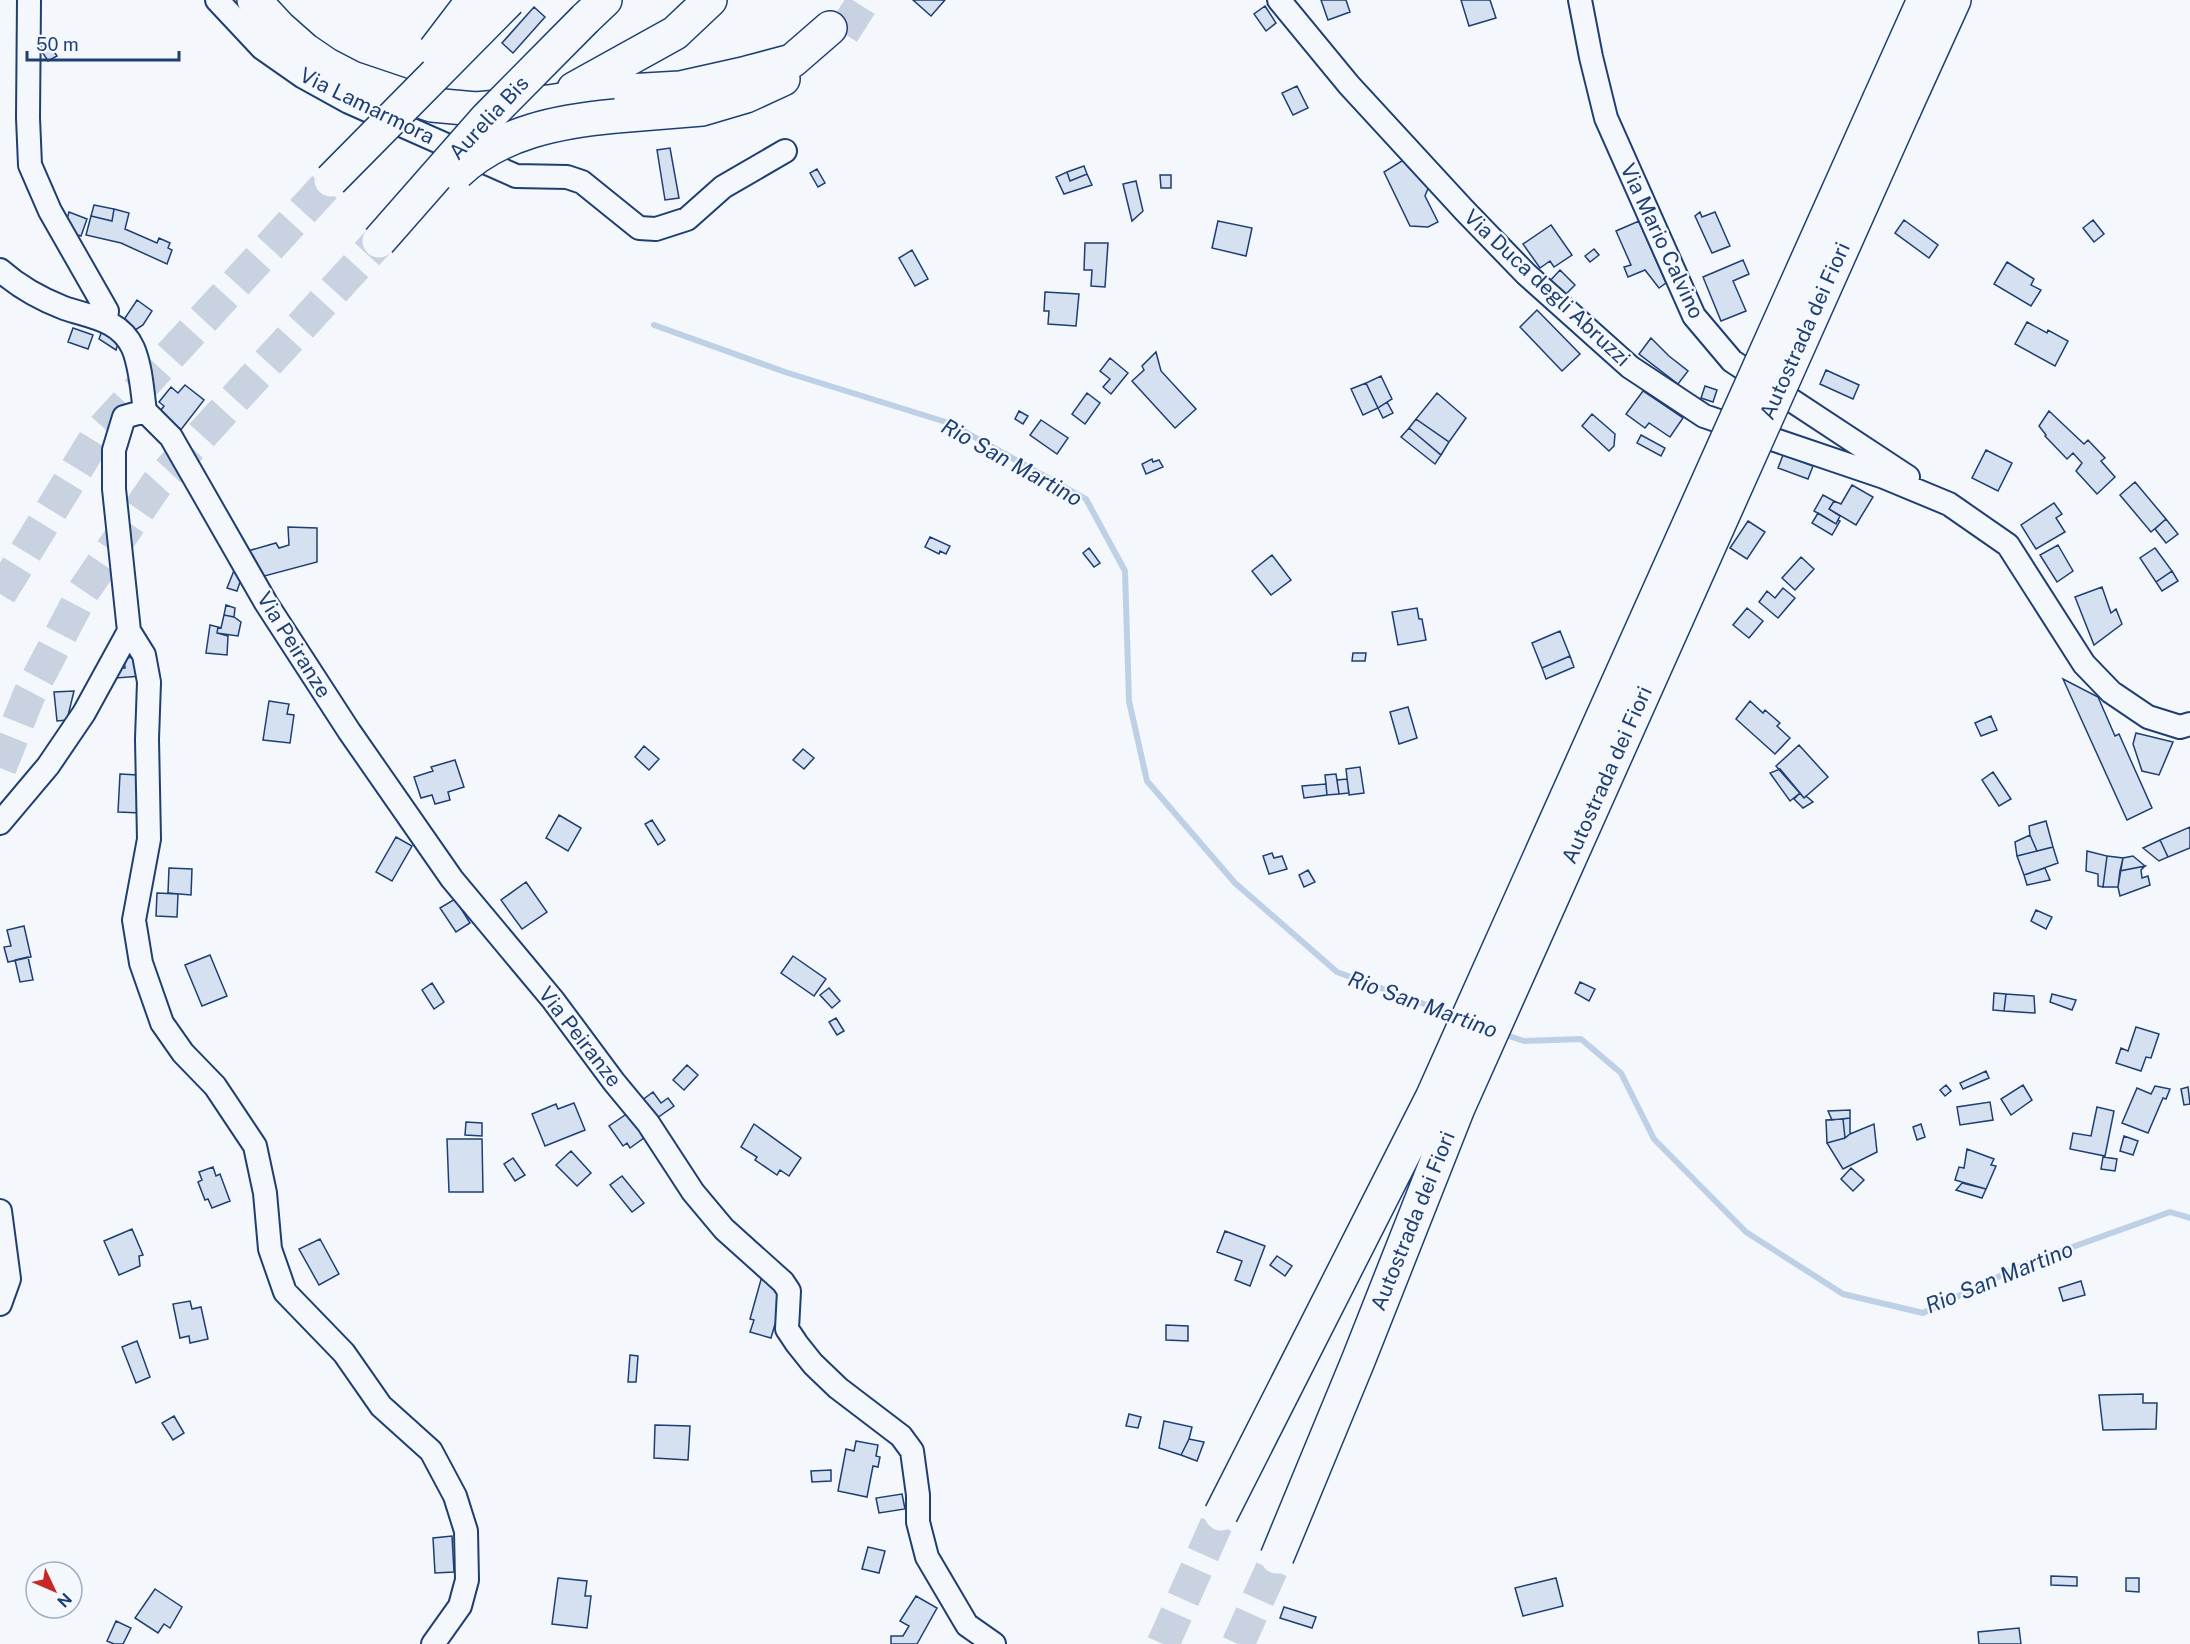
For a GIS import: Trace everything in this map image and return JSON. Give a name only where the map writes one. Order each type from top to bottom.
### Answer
[{"type":"highway","points":[[254,0],[279,27],[327,65],[352,78],[432,105],[476,109],[549,102],[675,33],[710,0]]},
{"type":"highway","points":[[473,0],[331,180],[509,0]]},
{"type":"highway","name":"Autostrada dei Fiori","points":[[1221,1514],[1432,1098],[1892,104],[1954,0]]},
{"type":"highway","name":"Autostrada dei Fiori","points":[[1277,1557],[1358,1361],[1458,1108],[1892,104],[1922,3]]},
{"type":"highway","name":"Aurelia Bis","points":[[549,102],[610,92],[680,88],[792,61],[836,31],[804,68],[746,96],[702,109],[583,119],[533,130],[486,150],[464,166],[383,245],[487,118],[595,9]]},
{"type":"street","points":[[29,0],[30,165],[50,211],[107,311],[106,320]]},
{"type":"street","name":"Via Lamarmora","points":[[217,0],[262,48],[302,76],[350,102],[516,176],[567,177],[582,182],[639,228],[656,229],[687,219],[723,187],[785,152]]},
{"type":"street","name":"Via Duca degli Abruzzi","points":[[1279,0],[1349,85],[1465,211],[1526,274],[1630,367],[1704,416],[1884,477],[1949,504]]},
{"type":"street","name":"Via Mario Calvino","points":[[1580,0],[1606,118],[1694,316],[1732,362],[1949,504]]},
{"type":"street","points":[[0,270],[16,284],[62,307],[106,320],[125,334],[138,362],[145,411],[124,417],[114,450],[114,489],[129,630],[144,655],[149,682],[147,739],[149,839],[134,920],[141,963],[162,1023],[183,1053],[215,1086],[255,1146],[265,1193],[270,1249],[285,1292],[344,1353],[381,1406],[431,1451],[455,1496],[466,1531],[467,1580],[460,1606],[434,1644]]},
{"type":"street","name":"Via Peiranze","points":[[145,411],[171,437],[266,603],[349,731],[452,879],[553,1000],[614,1082],[648,1123],[693,1192],[724,1229],[783,1282],[789,1291],[787,1329],[813,1364],[838,1388],[901,1436],[912,1451],[918,1495],[918,1522],[927,1557],[967,1625],[994,1644]]},
{"type":"street","points":[[1949,504],[2008,545],[2084,664],[2112,692],[2148,717],[2180,728],[2190,724]]},
{"type":"street","points":[[0,823],[48,766],[84,713],[129,630]]},
{"type":"street","points":[[0,1211],[9,1279],[0,1304]]},
{"type":"building","points":[[913,0],[945,0],[931,16]]},
{"type":"building","points":[[1321,0],[1346,0],[1350,12],[1328,20]]},
{"type":"building","points":[[1461,0],[1490,0],[1496,18],[1469,26]]},
{"type":"building","points":[[1265,6],[1276,23],[1266,31],[1254,14]]},
{"type":"building","points":[[534,7],[545,17],[513,53],[502,43]]},
{"type":"building","points":[[47,41],[57,56],[48,61],[39,47]]},
{"type":"building","points":[[1297,86],[1308,108],[1293,115],[1282,93]]},
{"type":"building","points":[[670,148],[679,198],[665,200],[657,150]]},
{"type":"building","points":[[1405,159],[1429,186],[1425,196],[1438,222],[1428,227],[1410,226],[1384,172]]},
{"type":"building","points":[[1084,166],[1087,174],[1070,181],[1067,172]]},
{"type":"building","points":[[817,169],[825,183],[818,187],[810,173]]},
{"type":"building","points":[[1067,172],[1070,181],[1087,174],[1092,185],[1064,194],[1056,177]]},
{"type":"building","points":[[1160,175],[1171,175],[1171,188],[1161,188]]},
{"type":"building","points":[[1136,181],[1143,211],[1132,221],[1123,184]]},
{"type":"building","points":[[94,205],[114,209],[112,221],[91,216]]},
{"type":"building","points":[[114,209],[129,213],[125,229],[157,243],[159,238],[170,243],[168,248],[172,250],[167,264],[121,243],[86,235],[91,216],[112,221]]},
{"type":"building","points":[[69,212],[87,219],[81,236],[68,232],[66,223]]},
{"type":"building","points":[[1700,212],[1702,217],[1715,212],[1730,246],[1712,253],[1695,216]]},
{"type":"building","points":[[1904,220],[1938,245],[1929,258],[1895,233]]},
{"type":"building","points":[[2093,220],[2104,234],[2094,242],[2083,228]]},
{"type":"building","points":[[1218,221],[1252,228],[1246,256],[1212,248]]},
{"type":"building","points":[[1639,221],[1666,283],[1659,288],[1645,270],[1628,277],[1624,267],[1631,265],[1616,231]]},
{"type":"building","points":[[1551,225],[1572,255],[1554,267],[1550,261],[1540,268],[1523,244]]},
{"type":"building","points":[[1085,243],[1108,243],[1105,287],[1091,286],[1092,270],[1084,270]]},
{"type":"building","points":[[1594,249],[1599,255],[1590,262],[1585,256]]},
{"type":"building","points":[[912,250],[928,279],[915,286],[899,258]]},
{"type":"building","points":[[1743,260],[1749,274],[1733,281],[1746,311],[1721,321],[1703,277]]},
{"type":"building","points":[[2007,262],[2034,279],[2031,285],[2041,290],[2031,306],[1994,284]]},
{"type":"building","points":[[1560,270],[1575,285],[1563,297],[1548,283]]},
{"type":"building","points":[[1045,292],[1079,294],[1076,326],[1048,324],[1049,311],[1044,311]]},
{"type":"building","points":[[137,300],[152,311],[143,325],[132,332],[121,324]]},
{"type":"building","points":[[1537,310],[1580,354],[1562,371],[1520,327]]},
{"type":"building","points":[[2027,322],[2068,341],[2055,366],[2015,344]]},
{"type":"building","points":[[104,325],[120,338],[116,350],[99,339]]},
{"type":"building","points":[[73,328],[93,335],[88,349],[68,342]]},
{"type":"building","points":[[1651,338],[1688,371],[1678,384],[1639,354]]},
{"type":"building","points":[[1156,352],[1161,371],[1196,409],[1175,428],[1132,381],[1144,370],[1142,366]]},
{"type":"building","points":[[1110,358],[1128,373],[1111,394],[1103,387],[1110,379],[1100,371]]},
{"type":"building","points":[[1826,370],[1859,385],[1853,399],[1820,384]]},
{"type":"building","points":[[1381,376],[1392,399],[1378,408],[1366,383]]},
{"type":"building","points":[[1366,383],[1378,408],[1363,415],[1351,389]]},
{"type":"building","points":[[185,385],[204,400],[176,436],[157,415],[164,406],[159,402],[171,387],[178,393]]},
{"type":"building","points":[[1705,386],[1717,390],[1713,402],[1701,398]]},
{"type":"building","points":[[1643,391],[1683,418],[1670,437],[1649,423],[1645,428],[1626,414]]},
{"type":"building","points":[[1087,393],[1100,403],[1085,424],[1072,414]]},
{"type":"building","points":[[1437,393],[1466,418],[1449,442],[1416,419]]},
{"type":"building","points":[[1387,402],[1393,413],[1383,418],[1378,408]]},
{"type":"building","points":[[1019,411],[1028,416],[1023,424],[1015,419]]},
{"type":"building","points":[[2049,411],[2084,444],[2088,440],[2105,458],[2101,461],[2115,477],[2097,494],[2076,471],[2082,463],[2073,453],[2067,459],[2045,436],[2039,426]]},
{"type":"building","points":[[1592,414],[1615,434],[1614,446],[1609,451],[1582,426]]},
{"type":"building","points":[[1416,419],[1449,442],[1441,455],[1409,428]]},
{"type":"building","points":[[1041,420],[1068,438],[1057,454],[1030,435]]},
{"type":"building","points":[[1409,428],[1441,455],[1435,464],[1401,437]]},
{"type":"building","points":[[1641,435],[1665,448],[1661,456],[1637,443]]},
{"type":"building","points":[[1986,450],[2012,463],[1998,491],[1972,478]]},
{"type":"building","points":[[1783,455],[1813,466],[1808,479],[1778,468]]},
{"type":"building","points":[[1152,459],[1153,462],[1159,460],[1163,467],[1146,474],[1142,464]]},
{"type":"building","points":[[2135,482],[2166,519],[2151,532],[2120,495]]},
{"type":"building","points":[[1852,485],[1873,497],[1856,525],[1829,509],[1834,501],[1841,504]]},
{"type":"building","points":[[1823,495],[1834,501],[1829,509],[1840,516],[1836,524],[1814,511]]},
{"type":"building","points":[[2054,503],[2062,514],[2056,518],[2065,532],[2036,549],[2021,525]]},
{"type":"building","points":[[1818,513],[1836,524],[1838,520],[1840,521],[1832,535],[1812,523]]},
{"type":"building","points":[[2166,519],[2178,534],[2166,543],[2155,529]]},
{"type":"building","points":[[1748,521],[1765,532],[1747,559],[1730,548]]},
{"type":"building","points":[[288,527],[317,528],[317,562],[253,579],[244,552],[276,543],[279,548],[289,545]]},
{"type":"building","points":[[930,537],[950,546],[946,554],[940,551],[939,554],[925,547]]},
{"type":"building","points":[[2058,545],[2073,571],[2057,582],[2040,555]]},
{"type":"building","points":[[1089,548],[1100,563],[1094,567],[1083,553]]},
{"type":"building","points":[[2155,548],[2172,571],[2156,582],[2140,558]]},
{"type":"building","points":[[1272,555],[1291,580],[1271,595],[1252,571]]},
{"type":"building","points":[[1801,557],[1814,569],[1795,590],[1782,578]]},
{"type":"building","points":[[235,568],[241,579],[237,591],[227,588]]},
{"type":"building","points":[[2172,571],[2178,581],[2162,591],[2156,582]]},
{"type":"building","points":[[2102,587],[2111,613],[2116,609],[2122,624],[2094,645],[2075,597]]},
{"type":"building","points":[[1783,588],[1795,598],[1778,618],[1759,602],[1767,591],[1775,598]]},
{"type":"building","points":[[226,605],[235,608],[234,617],[224,615]]},
{"type":"building","points":[[1417,608],[1419,619],[1422,619],[1426,640],[1398,645],[1392,612]]},
{"type":"building","points":[[1747,608],[1763,621],[1749,638],[1733,625]]},
{"type":"building","points":[[224,615],[234,617],[241,622],[238,636],[217,633],[218,627],[221,628]]},
{"type":"building","points":[[210,625],[218,627],[217,633],[228,636],[227,655],[206,653]]},
{"type":"building","points":[[1560,631],[1570,656],[1542,668],[1532,643]]},
{"type":"building","points":[[1353,653],[1366,653],[1365,661],[1352,661]]},
{"type":"building","points":[[1570,656],[1574,667],[1546,679],[1542,668]]},
{"type":"building","points":[[136,657],[142,676],[116,678],[120,668],[125,668],[124,658]]},
{"type":"building","points":[[2063,679],[2098,697],[2115,736],[2119,734],[2152,808],[2127,820]]},
{"type":"building","points":[[74,691],[67,720],[57,721],[54,692]]},
{"type":"building","points":[[269,701],[289,704],[287,714],[294,715],[290,743],[263,740]]},
{"type":"building","points":[[1750,701],[1763,713],[1765,710],[1780,723],[1777,726],[1790,738],[1775,754],[1736,719]]},
{"type":"building","points":[[1408,707],[1417,738],[1399,744],[1390,712]]},
{"type":"building","points":[[1991,716],[1997,730],[1981,736],[1975,723]]},
{"type":"building","points":[[2136,733],[2173,742],[2159,775],[2142,771],[2133,744]]},
{"type":"building","points":[[1799,745],[1828,777],[1804,798],[1776,766]]},
{"type":"building","points":[[644,746],[659,759],[649,770],[635,757]]},
{"type":"building","points":[[803,749],[814,758],[804,769],[793,760]]},
{"type":"building","points":[[455,760],[464,787],[448,792],[450,800],[435,804],[432,795],[421,798],[414,777],[433,771],[431,767]]},
{"type":"building","points":[[1360,767],[1364,793],[1349,795],[1346,769]]},
{"type":"building","points":[[1780,769],[1800,793],[1790,801],[1770,773]]},
{"type":"building","points":[[1993,772],[2011,799],[1999,806],[1982,780]]},
{"type":"building","points":[[120,774],[138,775],[141,813],[118,812]]},
{"type":"building","points":[[1336,774],[1339,794],[1327,795],[1325,775]]},
{"type":"building","points":[[1347,779],[1349,793],[1339,794],[1337,780]]},
{"type":"building","points":[[1326,784],[1327,795],[1304,798],[1302,786]]},
{"type":"building","points":[[1800,793],[1804,798],[1806,796],[1813,802],[1803,808],[1794,799]]},
{"type":"building","points":[[559,815],[581,828],[568,851],[546,838]]},
{"type":"building","points":[[652,820],[665,840],[658,845],[645,824]]},
{"type":"building","points":[[2046,821],[2053,847],[2037,851],[2029,826]]},
{"type":"building","points":[[2190,827],[2190,848],[2168,857],[2160,840]]},
{"type":"building","points":[[2030,835],[2037,851],[2017,856],[2015,842]]},
{"type":"building","points":[[396,837],[412,846],[392,881],[376,872]]},
{"type":"building","points":[[2160,840],[2168,857],[2159,861],[2143,848]]},
{"type":"building","points":[[2053,847],[2058,863],[2024,875],[2017,856]]},
{"type":"building","points":[[2087,851],[2107,856],[2103,887],[2098,886],[2098,874],[2086,871]]},
{"type":"building","points":[[1272,853],[1274,858],[1282,856],[1287,869],[1269,874],[1263,856]]},
{"type":"building","points":[[2107,856],[2123,858],[2118,887],[2103,887]]},
{"type":"building","points":[[2133,856],[2145,866],[2120,871],[2123,858]]},
{"type":"building","points":[[2145,866],[2141,870],[2142,878],[2148,876],[2150,885],[2120,896],[2118,887],[2120,871]]},
{"type":"building","points":[[169,868],[192,869],[191,895],[168,893]]},
{"type":"building","points":[[2045,868],[2050,880],[2027,885],[2024,875]]},
{"type":"building","points":[[1308,870],[1315,882],[1304,887],[1299,875]]},
{"type":"building","points":[[526,882],[547,912],[522,929],[501,900]]},
{"type":"building","points":[[157,893],[178,894],[177,917],[156,916]]},
{"type":"building","points":[[455,899],[470,923],[456,932],[440,908]]},
{"type":"building","points":[[2036,910],[2052,917],[2046,929],[2031,921]]},
{"type":"building","points":[[24,926],[31,957],[8,962],[4,947],[11,946],[7,930]]},
{"type":"building","points":[[210,955],[227,996],[202,1006],[185,965]]},
{"type":"building","points":[[793,956],[826,979],[814,996],[781,973]]},
{"type":"building","points":[[28,957],[33,980],[20,982],[15,960]]},
{"type":"building","points":[[1580,982],[1595,989],[1589,1001],[1575,993]]},
{"type":"building","points":[[432,983],[444,1002],[434,1009],[422,990]]},
{"type":"building","points":[[829,988],[840,1001],[832,1008],[820,995]]},
{"type":"building","points":[[1994,993],[2006,994],[2004,1011],[1993,1010]]},
{"type":"building","points":[[2006,994],[2034,996],[2035,1013],[2004,1011]]},
{"type":"building","points":[[2052,994],[2076,1000],[2072,1010],[2050,1002]]},
{"type":"building","points":[[836,1018],[844,1031],[837,1035],[829,1022]]},
{"type":"building","points":[[2136,1027],[2159,1034],[2151,1058],[2146,1057],[2141,1071],[2116,1063],[2121,1048],[2128,1051]]},
{"type":"building","points":[[687,1065],[698,1075],[684,1090],[673,1080]]},
{"type":"building","points":[[1986,1071],[1989,1078],[1963,1089],[1960,1083]]},
{"type":"building","points":[[1946,1085],[1951,1091],[1945,1096],[1940,1090]]},
{"type":"building","points":[[2023,1085],[2032,1100],[2011,1115],[2001,1099]]},
{"type":"building","points":[[2155,1086],[2170,1089],[2166,1099],[2163,1098],[2148,1133],[2122,1123],[2137,1088],[2151,1094]]},
{"type":"building","points":[[2188,1087],[2190,1104],[2184,1105],[2181,1089]]},
{"type":"building","points":[[653,1092],[661,1103],[668,1098],[674,1106],[650,1123],[637,1104]]},
{"type":"building","points":[[1990,1102],[1993,1120],[1960,1125],[1957,1107]]},
{"type":"building","points":[[574,1103],[585,1130],[545,1146],[532,1114],[556,1104],[558,1109]]},
{"type":"building","points":[[2097,1107],[2114,1111],[2105,1156],[2070,1149],[2073,1133],[2091,1136]]},
{"type":"building","points":[[1850,1110],[1850,1118],[1832,1120],[1828,1111]]},
{"type":"building","points":[[631,1111],[648,1135],[630,1148],[627,1143],[623,1146],[609,1126]]},
{"type":"building","points":[[1850,1118],[1850,1134],[1845,1138],[1843,1119]]},
{"type":"building","points":[[1843,1119],[1845,1138],[1827,1143],[1826,1120]]},
{"type":"building","points":[[466,1122],[482,1123],[482,1136],[465,1135]]},
{"type":"building","points":[[754,1124],[801,1158],[789,1176],[780,1170],[777,1175],[755,1160],[757,1157],[741,1147]]},
{"type":"building","points":[[1874,1124],[1877,1152],[1843,1169],[1827,1143],[1845,1138]]},
{"type":"building","points":[[1921,1124],[1925,1137],[1917,1140],[1913,1127]]},
{"type":"building","points":[[2124,1136],[2138,1141],[2133,1155],[2120,1151]]},
{"type":"building","points":[[447,1139],[482,1139],[483,1192],[449,1192]]},
{"type":"building","points":[[1967,1149],[1994,1159],[1991,1165],[1996,1166],[1986,1189],[1955,1180],[1959,1167],[1964,1168]]},
{"type":"building","points":[[571,1151],[591,1173],[577,1186],[556,1165]]},
{"type":"building","points":[[2103,1157],[2117,1159],[2115,1171],[2101,1169]]},
{"type":"building","points":[[513,1158],[525,1175],[515,1181],[504,1164]]},
{"type":"building","points":[[213,1167],[216,1176],[220,1174],[230,1201],[212,1208],[208,1199],[205,1200],[198,1182],[202,1180],[199,1172]]},
{"type":"building","points":[[1851,1168],[1864,1180],[1853,1191],[1841,1179]]},
{"type":"building","points":[[622,1176],[644,1203],[632,1212],[610,1185]]},
{"type":"building","points":[[1962,1183],[1986,1189],[1982,1198],[1956,1190]]},
{"type":"building","points":[[132,1229],[143,1255],[139,1256],[140,1266],[119,1275],[104,1241]]},
{"type":"building","points":[[1225,1231],[1265,1246],[1250,1286],[1235,1280],[1242,1261],[1217,1252]]},
{"type":"building","points":[[320,1239],[339,1274],[319,1285],[299,1249]]},
{"type":"building","points":[[1277,1256],[1292,1266],[1285,1276],[1270,1265]]},
{"type":"building","points":[[762,1276],[779,1283],[778,1325],[775,1324],[771,1338],[750,1332],[754,1320],[750,1319]]},
{"type":"building","points":[[2081,1281],[2085,1295],[2063,1301],[2059,1288]]},
{"type":"building","points":[[190,1301],[192,1309],[201,1307],[208,1339],[190,1343],[189,1336],[180,1338],[173,1304]]},
{"type":"building","points":[[1166,1325],[1188,1326],[1188,1341],[1166,1340]]},
{"type":"building","points":[[137,1341],[150,1377],[136,1383],[122,1347]]},
{"type":"building","points":[[630,1355],[638,1356],[636,1382],[628,1382]]},
{"type":"building","points":[[2143,1394],[2143,1403],[2157,1403],[2156,1429],[2103,1430],[2099,1395]]},
{"type":"building","points":[[1129,1414],[1141,1417],[1138,1428],[1126,1426]]},
{"type":"building","points":[[174,1416],[184,1433],[173,1440],[162,1423]]},
{"type":"building","points":[[1164,1421],[1192,1427],[1181,1455],[1159,1448]]},
{"type":"building","points":[[655,1425],[690,1426],[688,1460],[654,1458]]},
{"type":"building","points":[[1189,1439],[1204,1442],[1197,1461],[1181,1455]]},
{"type":"building","points":[[856,1441],[878,1445],[876,1456],[880,1457],[878,1467],[873,1466],[867,1497],[838,1491],[846,1449],[854,1451]]},
{"type":"building","points":[[831,1470],[831,1481],[812,1482],[811,1471]]},
{"type":"building","points":[[902,1494],[905,1509],[879,1513],[876,1498]]},
{"type":"building","points":[[452,1536],[454,1572],[435,1573],[433,1538]]},
{"type":"building","points":[[868,1547],[885,1551],[879,1573],[862,1569]]},
{"type":"building","points":[[2051,1576],[2077,1577],[2077,1586],[2051,1585]]},
{"type":"building","points":[[558,1578],[587,1581],[585,1596],[591,1596],[587,1628],[552,1624]]},
{"type":"building","points":[[1556,1578],[1563,1606],[1523,1616],[1515,1588]]},
{"type":"building","points":[[2126,1578],[2139,1578],[2139,1592],[2126,1591]]},
{"type":"building","points":[[155,1589],[182,1607],[170,1628],[164,1624],[158,1633],[135,1618]]},
{"type":"building","points":[[916,1596],[937,1608],[917,1644],[891,1644],[891,1636],[903,1636],[909,1626],[900,1621]]},
{"type":"building","points":[[1284,1607],[1316,1617],[1312,1628],[1280,1618]]},
{"type":"building","points":[[116,1621],[131,1628],[123,1644],[107,1641]]},
{"type":"building","points":[[2019,1628],[2021,1644],[1979,1644],[1978,1632]]},
{"type":"waterway","name":"Rio San Martino","points":[[654,325],[785,372],[949,423],[1086,499],[1125,571],[1129,701],[1147,781],[1235,883],[1337,972],[1457,1016]]},
{"type":"waterway","name":"Rio San Martino","points":[[1503,1034],[1524,1041],[1581,1039],[1621,1073],[1654,1139],[1746,1232],[1843,1294],[1923,1313],[2025,1264],[2170,1212],[2190,1218]]},
{"type":"tunnel","points":[[843,33],[864,0]]},
{"type":"tunnel","points":[[0,594],[98,434],[331,180]]},
{"type":"tunnel","points":[[0,768],[29,695],[83,592],[156,485],[379,241]]},
{"type":"tunnel","points":[[1163,1644],[1221,1514]]},
{"type":"tunnel","points":[[1238,1644],[1277,1557]]}]
